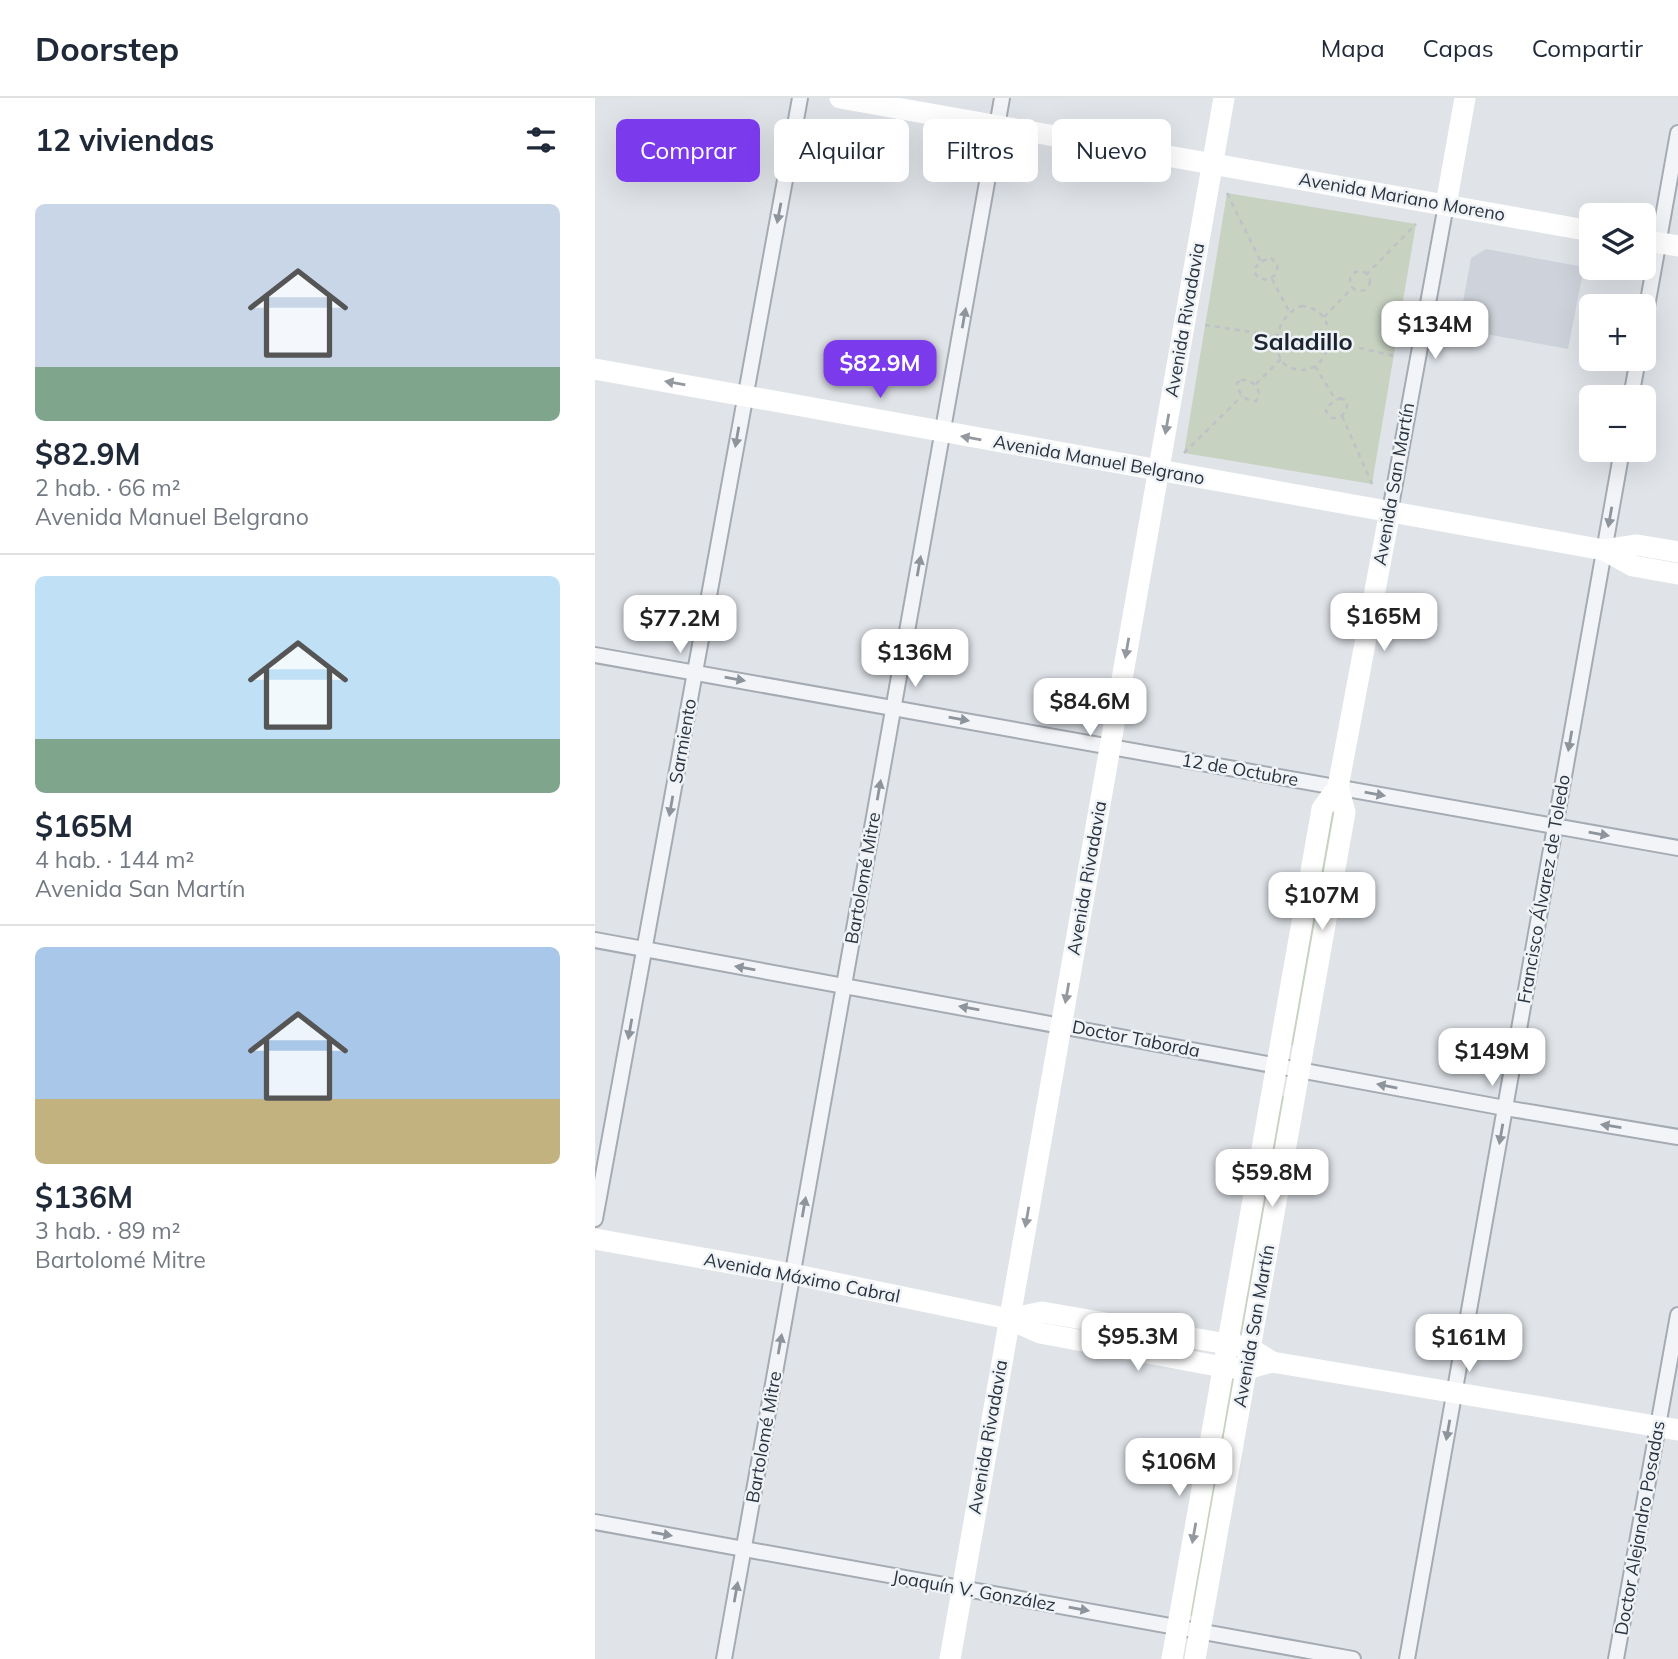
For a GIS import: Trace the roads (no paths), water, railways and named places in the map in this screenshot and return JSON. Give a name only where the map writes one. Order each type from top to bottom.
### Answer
[{"type":"main road","name":"Avenida Mariano Moreno","points":[[840,98],[958,119]]},
{"type":"main road","name":"Avenida Rivadavia","points":[[950,1659],[1224,98]]},
{"type":"main road","name":"Avenida San Martín","points":[[1446,205],[1465,98]]},
{"type":"main road","name":"Avenida Mariano Moreno","points":[[1038,133],[1579,229]]},
{"type":"main road","name":"Avenida Manuel Belgrano","points":[[595,369],[1604,550],[1633,566],[1678,574]]},
{"type":"main road","name":"Avenida San Martín","points":[[1172,1659],[1322,809],[1338,787],[1389,511]]},
{"type":"main road","name":"Avenida Manuel Belgrano","points":[[1604,550],[1637,545],[1678,552]]},
{"type":"main road","name":"Avenida San Martín","points":[[1195,1659],[1345,812],[1338,787]]},
{"type":"main road","name":"Avenida Máximo Cabral","points":[[595,1239],[792,1274],[1009,1318],[1040,1333],[1223,1367],[1248,1359],[1272,1362],[1668,1429]]},
{"type":"main road","name":"Avenida Máximo Cabral","points":[[1009,1318],[1042,1312],[1226,1345],[1248,1359]]},
{"type":"street","name":"Sarmiento","points":[[595,1219],[800,98]]},
{"type":"street","name":"Bartolomé Mitre","points":[[998,119],[1002,98]]},
{"type":"street","points":[[1650,294],[1678,133]]},
{"type":"street","name":"Bartolomé Mitre","points":[[724,1659],[987,182]]},
{"type":"street","name":"Avenida San Martín","points":[[1389,511],[1446,205]]},
{"type":"street","name":"Francisco Álvarez de Toledo","points":[[1407,1659],[1620,462]]},
{"type":"street","name":"12 de Octubre","points":[[595,654],[1678,848]]},
{"type":"street","name":"Doctor Taborda","points":[[595,940],[1505,1108],[1678,1137]]},
{"type":"street","name":"Doctor Alejandro Posadas","points":[[1616,1659],[1668,1429],[1678,1315]]},
{"type":"street","name":"Joaquín V. González","points":[[595,1522],[1353,1659]]},
{"type":"district","name":"Saladillo","points":[[1303,342]]}]
